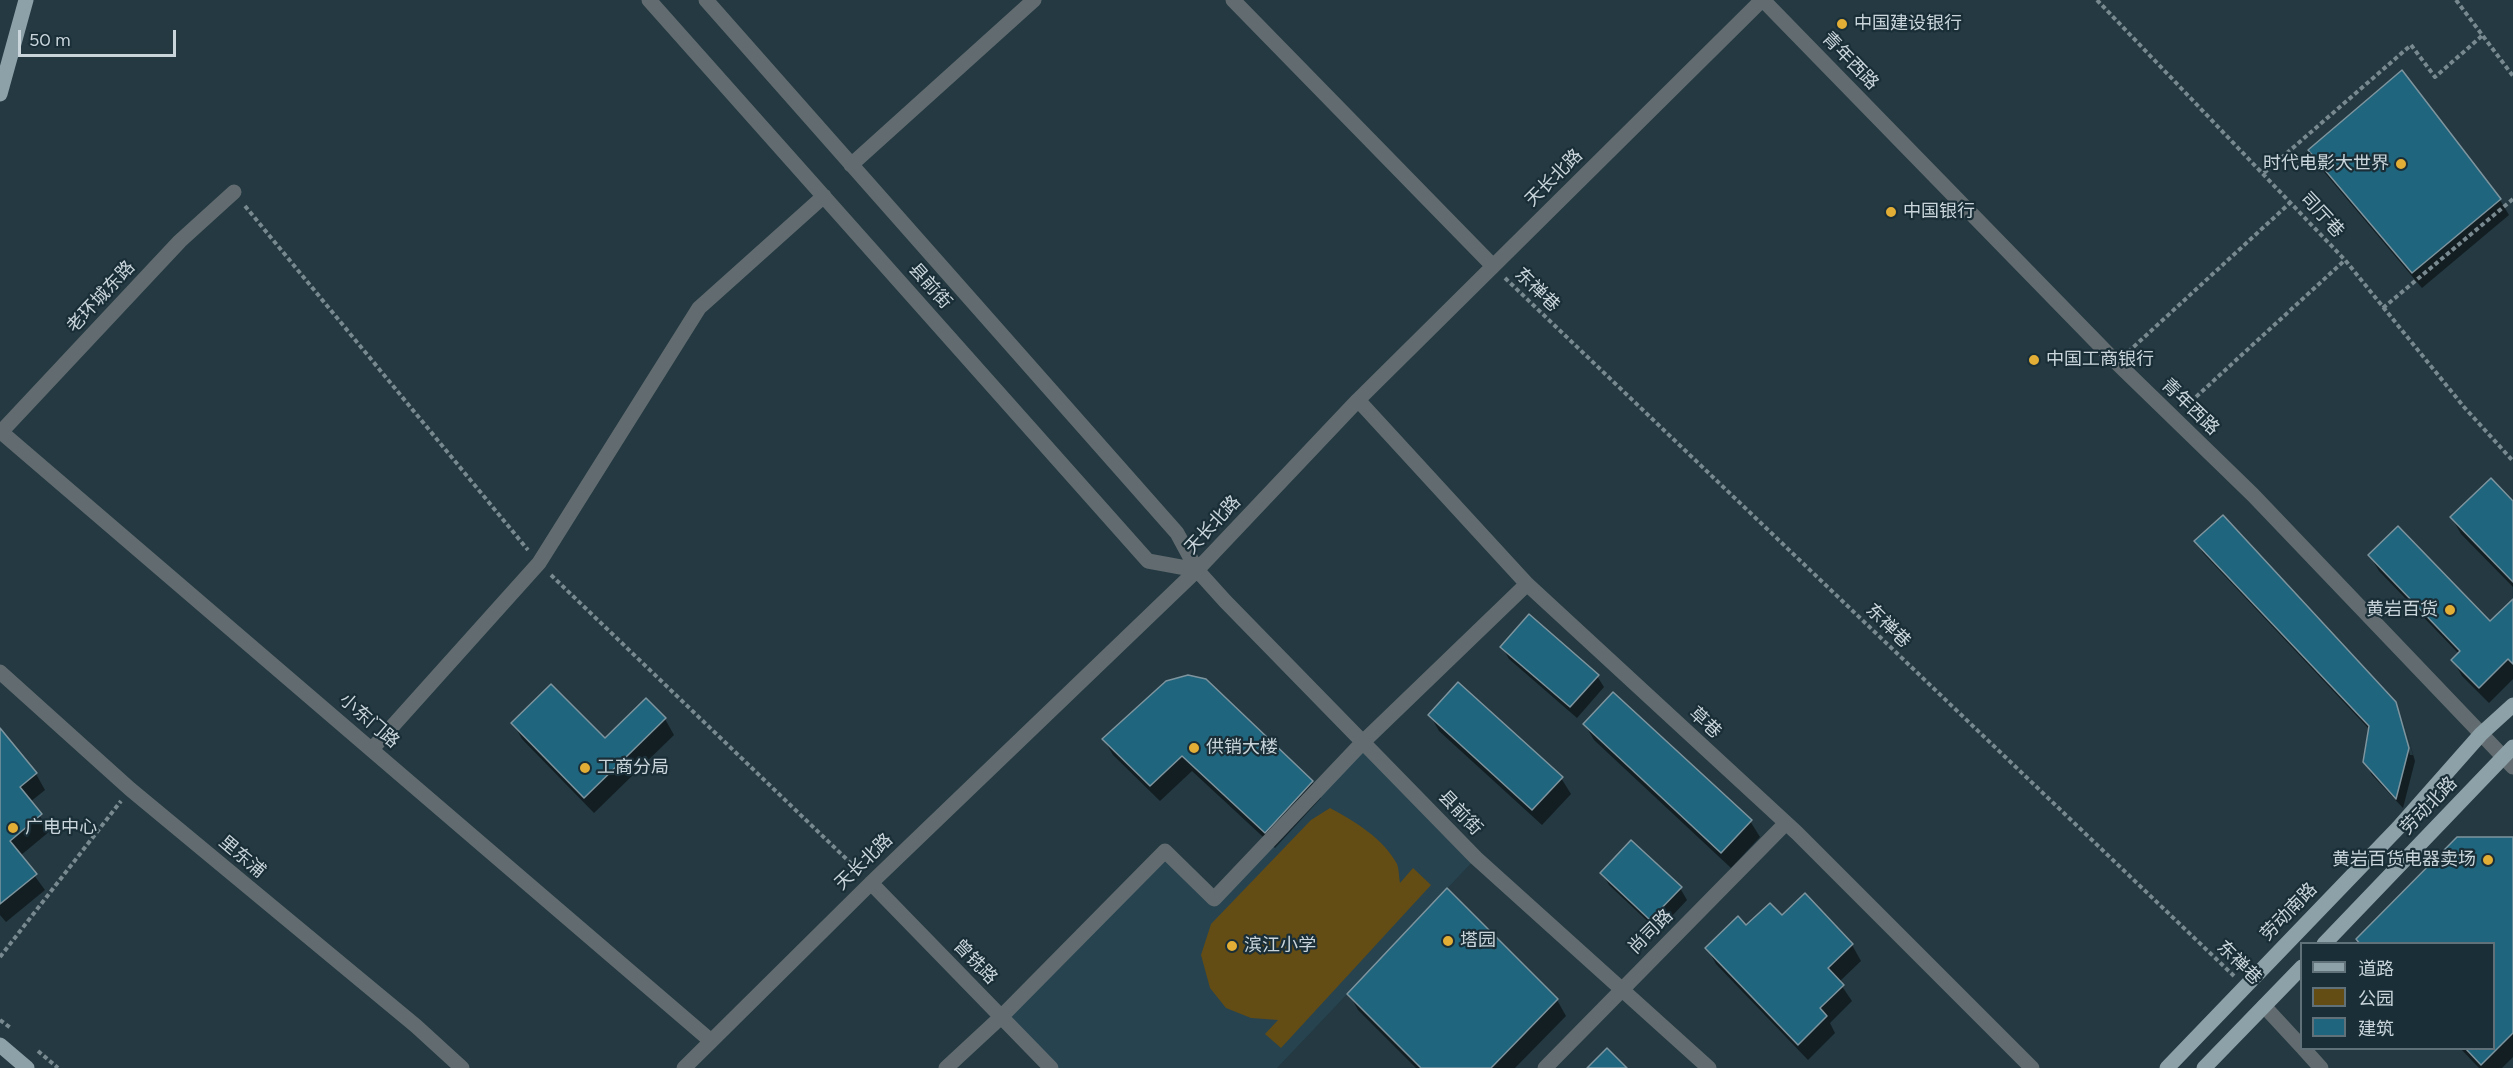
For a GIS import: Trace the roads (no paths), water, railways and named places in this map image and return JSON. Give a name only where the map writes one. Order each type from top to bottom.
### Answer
[{"type":"main road","points":[[0,94],[26,0]]},
{"type":"main road","name":"劳动南路","points":[[2167,1068],[2398,828],[2481,734],[2513,705]]},
{"type":"main road","name":"劳动北路","points":[[2326,942],[2510,757]]},
{"type":"main road","points":[[2204,1068],[2300,968]]},
{"type":"main road","points":[[0,1045],[27,1068]]},
{"type":"street","name":"县前街","points":[[649,0],[1148,561],[1197,570]]},
{"type":"street","name":"县前街","points":[[706,0],[1177,533],[1197,570],[1476,858],[1709,1068]]},
{"type":"street","points":[[851,165],[1034,0]]},
{"type":"street","points":[[1233,0],[1493,266]]},
{"type":"street","name":"天长北路","points":[[684,1068],[871,883],[1197,570],[1358,400],[1762,0]]},
{"type":"street","name":"青年西路","points":[[1762,0],[2116,362],[2253,495],[2481,734],[2510,757]]},
{"type":"street","name":"老环城东路","points":[[0,432],[180,241],[234,192]]},
{"type":"street","points":[[372,749],[539,563],[699,308],[824,196]]},
{"type":"street","name":"草巷","points":[[1358,400],[1527,584],[1785,824],[2032,1068]]},
{"type":"street","name":"小东门路","points":[[0,432],[711,1041]]},
{"type":"street","points":[[946,1068],[1001,1017],[1165,850],[1214,899],[1363,742],[1527,584]]},
{"type":"street","name":"里东浦","points":[[0,672],[130,789],[462,1068]]},
{"type":"street","name":"尚司路","points":[[1545,1068],[1785,824]]},
{"type":"street","name":"曾铣路","points":[[871,883],[1051,1068]]},
{"type":"street","points":[[2264,1006],[2300,1046]]},
{"type":"street","points":[[2304,1050],[2321,1068]]},
{"type":"place","name":"中国建设银行","points":[[1842,24]]},
{"type":"place","name":"时代电影大世界","points":[[2401,164]]},
{"type":"place","name":"中国银行","points":[[1891,212]]},
{"type":"place","name":"中国工商银行","points":[[2034,360]]},
{"type":"place","name":"黄岩百货","points":[[2450,610]]},
{"type":"place","name":"供销大楼","points":[[1194,748]]},
{"type":"place","name":"工商分局","points":[[585,768]]},
{"type":"place","name":"广电中心","points":[[13,828]]},
{"type":"place","name":"黄岩百货电器卖场","points":[[2488,860]]},
{"type":"place","name":"塔园","points":[[1448,941]]},
{"type":"place","name":"滨江小学","points":[[1232,946]]}]
